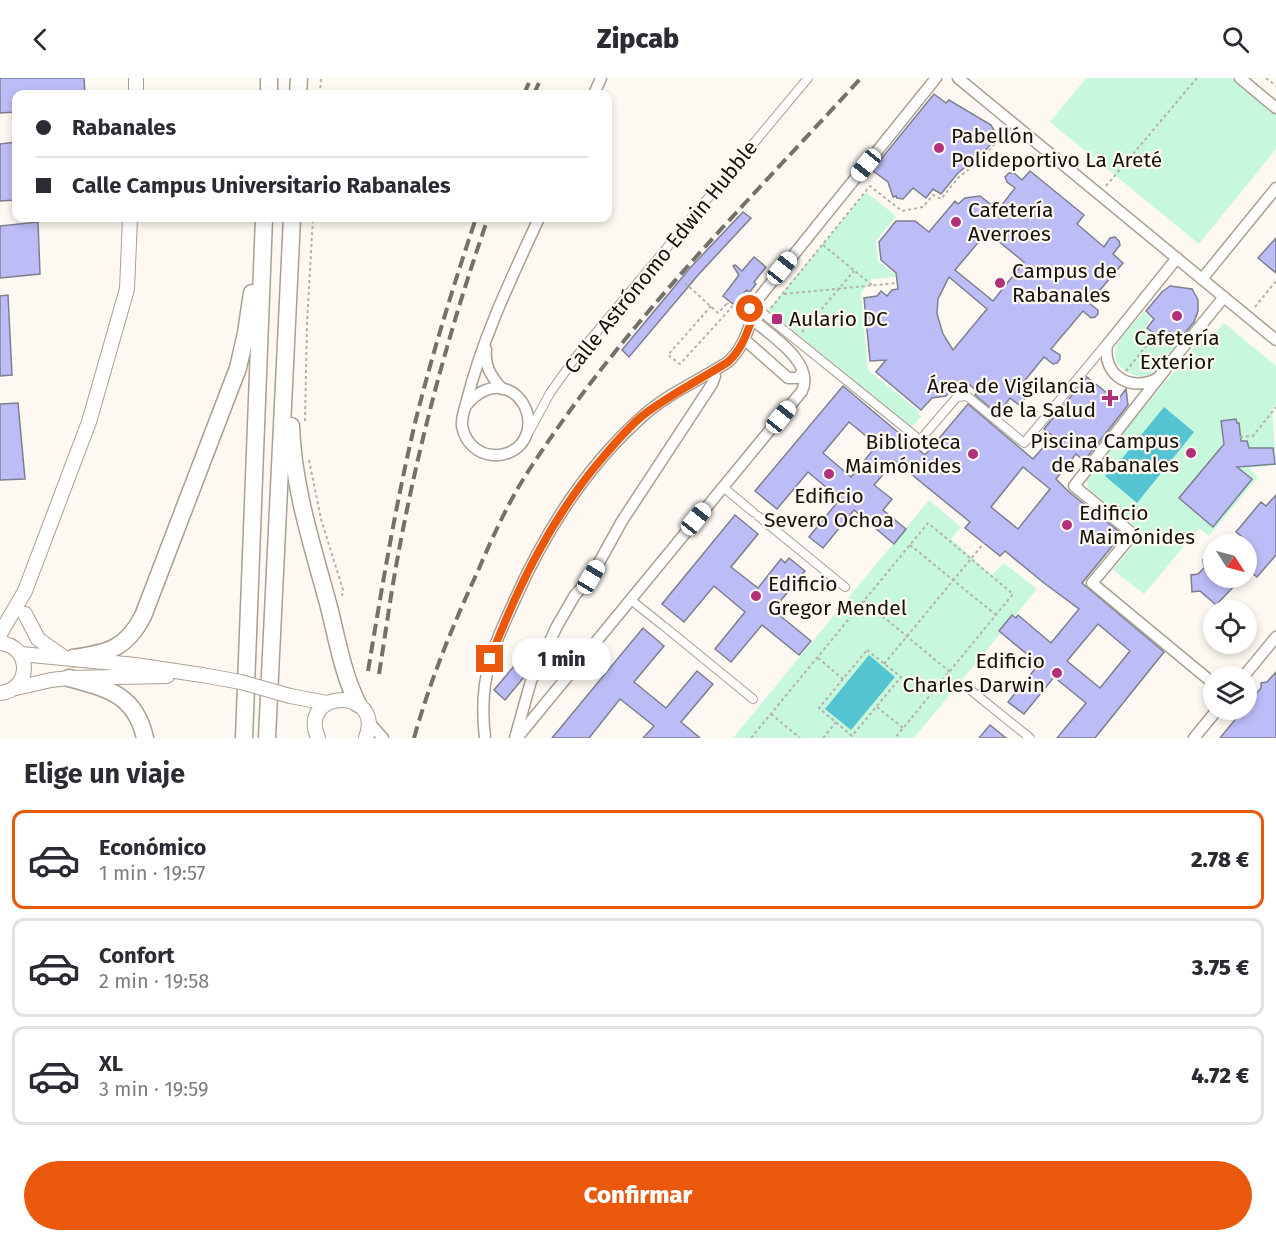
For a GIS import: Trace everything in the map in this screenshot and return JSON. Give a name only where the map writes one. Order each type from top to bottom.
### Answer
[{"type":"main road","points":[[70,658],[102,654],[112,650],[132,635],[143,616],[238,368],[251,302],[261,222]]},
{"type":"main road","points":[[244,738],[262,222]]},
{"type":"main road","points":[[267,738],[292,222]]},
{"type":"main road","points":[[288,314],[291,436],[298,481],[341,655],[358,704]]},
{"type":"main road","points":[[69,678],[104,688],[125,700],[133,707],[145,738]]},
{"type":"street","name":"Calle Astrónomo Edwin Hubble","points":[[523,442],[550,393],[575,358],[808,78]]},
{"type":"street","points":[[516,738],[802,391],[804,386],[801,363],[752,319],[749,313],[753,305],[936,78]]},
{"type":"street","points":[[957,78],[1276,340]]},
{"type":"street","points":[[1240,78],[1276,108]]},
{"type":"street","points":[[1202,279],[1276,188]]},
{"type":"street","points":[[0,634],[25,591],[89,422],[127,288],[130,222]]},
{"type":"street","points":[[465,407],[484,390],[502,389],[513,393],[526,406],[529,425],[523,442],[508,454],[498,456],[479,452],[470,444],[462,427],[462,418],[472,378],[495,317],[537,222]]},
{"type":"street","points":[[753,305],[920,440],[957,397],[967,396],[1024,443],[1177,258]]},
{"type":"street","points":[[1203,675],[1092,583],[1133,534],[1074,486],[1224,297]]},
{"type":"street","points":[[495,317],[485,351],[485,362],[490,375],[502,389]]},
{"type":"street","points":[[485,738],[483,723],[485,688],[490,659],[527,571],[553,526],[584,479],[613,445],[644,414],[711,373],[735,355],[745,340],[752,319]]},
{"type":"street","points":[[1118,330],[1107,345],[1106,353],[1110,367],[1120,377],[1127,382],[1141,385],[1158,378],[1165,370]]},
{"type":"street","points":[[745,340],[789,378],[798,378],[802,372]]},
{"type":"street","points":[[516,738],[531,681],[557,626],[575,595],[591,577],[622,521],[712,384],[715,376],[711,373]]},
{"type":"street","points":[[723,487],[845,587]]},
{"type":"street","points":[[20,654],[25,637],[25,591]]},
{"type":"street","points":[[631,600],[753,699]]},
{"type":"street","points":[[24,614],[38,639],[54,651],[70,658]]},
{"type":"street","points":[[0,643],[10,645],[20,654],[25,665],[25,672],[5,693]]},
{"type":"street","points":[[1253,666],[1274,643]]},
{"type":"street","points":[[20,654],[135,665],[198,675],[241,682],[294,697],[327,703],[343,699],[358,704],[368,721],[383,738]]},
{"type":"street","points":[[5,693],[51,680],[69,678],[198,675]]},
{"type":"street","points":[[968,688],[1030,738]]},
{"type":"street","points":[[294,697],[312,709],[316,716],[315,729],[318,738]]},
{"type":"street","points":[[316,716],[327,703]]},
{"type":"street","points":[[1194,738],[1209,720]]},
{"type":"street","points":[[366,738],[368,721]]},
{"type":"path","points":[[1112,180],[1197,78]]},
{"type":"path","points":[[1266,78],[1276,86]]},
{"type":"path","points":[[765,314],[870,186],[902,211],[923,207],[933,195],[941,199],[958,178],[981,159],[1014,124]]},
{"type":"path","points":[[305,423],[307,323],[313,222]]},
{"type":"path","points":[[823,245],[872,285]]},
{"type":"path","points":[[796,339],[854,271]]},
{"type":"path","points":[[1247,316],[1276,281]]},
{"type":"path","points":[[686,283],[711,306],[718,313],[728,302],[732,307],[680,364],[668,355],[711,306]]},
{"type":"path","points":[[782,294],[897,283]]},
{"type":"path","points":[[1120,377],[1155,335]]},
{"type":"path","points":[[1240,437],[1253,436],[1276,407]]},
{"type":"path","points":[[309,456],[321,519],[343,590],[341,600]]},
{"type":"path","points":[[751,738],[928,523],[1013,594],[895,738]]},
{"type":"path","points":[[884,664],[984,543]]},
{"type":"path","points":[[910,545],[996,615]]},
{"type":"path","points":[[864,601],[950,672]]},
{"type":"path","points":[[867,650],[884,664],[901,677],[852,736],[819,708],[867,650]]},
{"type":"path","points":[[818,658],[843,679]]},
{"type":"path","points":[[877,706],[903,728]]},
{"type":"path","points":[[771,714],[800,738]]},
{"type":"path","points":[[823,738],[836,722]]},
{"type":"green space","points":[[1086,78],[1232,78],[1276,114],[1276,149],[1199,244],[1050,122]]},
{"type":"green space","points":[[866,192],[896,216],[876,241],[878,261],[896,275],[872,279],[861,293],[868,370],[920,412],[918,414],[921,416],[912,427],[768,310]]},
{"type":"green space","points":[[1144,312],[1151,318],[1145,328],[1165,344],[1173,335],[1181,341],[1162,367],[1147,376],[1139,376],[1125,371],[1116,360],[1115,353],[1122,336]]},
{"type":"green space","name":"Piscina Campus de Rabanales","points":[[1224,323],[1276,366],[1276,405],[1272,410],[1276,465],[1249,468],[1258,477],[1211,534],[1206,534],[1199,528],[1144,594],[1113,570],[1143,533],[1087,487],[1087,477],[1200,340],[1205,344]]},
{"type":"green space","points":[[929,500],[961,527],[951,539],[992,575],[1004,563],[1037,589],[914,738],[733,738]]},
{"type":"water","points":[[1164,407],[1194,432],[1137,503],[1105,476],[1109,471],[1111,472]]},
{"type":"water","points":[[869,655],[895,677],[851,730],[825,709]]},
{"type":"building","points":[[0,78],[84,78],[85,90],[12,90],[12,112],[0,113]]},
{"type":"building","name":"Pabellón Polideportivo La Areté","points":[[934,94],[946,103],[949,100],[991,125],[995,132],[994,140],[985,151],[958,173],[941,194],[933,189],[926,198],[913,188],[903,199],[893,197],[888,182],[872,170]]},
{"type":"building","points":[[12,142],[12,200],[0,201],[0,144]]},
{"type":"building","points":[[1030,171],[1084,215],[1077,224],[1104,247],[1110,238],[1115,237],[1120,245],[1113,254],[1123,263],[1089,303],[1098,310],[1098,314],[1091,318],[1083,311],[1051,349],[1060,355],[1057,363],[1053,364],[1044,357],[1017,390],[1025,397],[1023,404],[1019,405],[1010,398],[998,414],[975,395],[978,392],[965,381],[957,382],[946,396],[932,398],[921,410],[876,372],[886,360],[870,361],[864,298],[877,296],[881,291],[887,296],[892,290],[898,289],[896,273],[881,260],[879,242],[896,221],[915,221],[929,232],[955,201],[958,204],[965,198],[980,196],[998,210],[1015,188],[1007,182],[1005,177],[1009,173],[1014,173],[1022,180]],"holes":[[[987,232],[1024,262],[993,301],[955,270]],[[949,277],[987,309],[953,350],[943,334],[937,314],[938,299]]]},
{"type":"building","points":[[743,212],[751,218],[699,274],[629,357],[622,350],[690,268]]},
{"type":"building","points":[[38,222],[40,274],[0,278],[0,226]]},
{"type":"building","points":[[1276,238],[1276,273],[1258,258]]},
{"type":"building","points":[[754,257],[766,267],[754,282],[756,284],[749,293],[747,290],[733,304],[723,296],[739,275],[733,266],[735,265],[742,271]]},
{"type":"building","points":[[1170,286],[1192,289],[1198,300],[1198,311],[1194,322],[1180,339],[1170,332],[1163,340],[1147,328],[1154,319],[1146,311]]},
{"type":"building","points":[[8,295],[12,375],[0,376],[0,296]]},
{"type":"building","name":"Edificio Maimónides","points":[[1087,377],[1117,401],[1126,389],[1128,405],[1084,461],[1076,454],[1056,479],[1122,534],[1082,583],[1164,652],[1095,738],[1057,738],[1086,703],[1054,677],[1024,714],[1008,702],[1039,664],[999,631],[1012,615],[1016,618],[1018,615],[1051,643],[1079,609],[1005,551],[1000,556],[965,528],[970,522],[895,461],[874,485],[892,499],[883,510],[906,529],[894,544],[854,510],[823,548],[809,537],[840,499],[808,472],[777,509],[755,491],[843,386],[925,455],[968,404],[1033,459],[1053,436],[1044,429]],"holes":[[[849,422],[877,445],[851,477],[823,453]],[[1023,467],[1050,489],[1018,529],[991,507]],[[1098,624],[1130,651],[1100,688],[1067,661]]]},
{"type":"building","points":[[18,403],[25,479],[0,480],[0,404]]},
{"type":"building","points":[[1236,419],[1239,423],[1241,441],[1247,441],[1249,448],[1273,448],[1275,464],[1237,467],[1252,479],[1213,527],[1179,498],[1224,444],[1221,421]]},
{"type":"building","points":[[1276,495],[1276,555],[1257,577],[1257,534],[1236,532],[1261,502],[1266,506]]},
{"type":"building","name":"Edificio Gregor Mendel","points":[[735,515],[758,534],[731,567],[758,588],[781,559],[785,563],[789,558],[805,571],[773,610],[811,641],[799,655],[762,625],[731,662],[715,649],[745,612],[714,586],[684,622],[662,604]]},
{"type":"building","points":[[1203,569],[1203,588],[1232,588],[1221,600],[1210,600],[1200,591],[1192,592],[1191,575],[1198,574]]},
{"type":"building","points":[[643,628],[664,646],[634,682],[666,708],[697,671],[713,684],[681,722],[700,738],[643,738],[654,726],[620,699],[589,738],[552,738]]},
{"type":"building","points":[[514,666],[525,676],[505,700],[494,690]]},
{"type":"building","points":[[1276,672],[1276,738],[1220,738],[1235,720],[1257,720],[1257,693],[1261,688],[1261,683],[1267,682]]},
{"type":"building","points":[[990,725],[1006,738],[979,738]]},
{"type":"railway","points":[[526,90],[531,78]]},
{"type":"railway","points":[[536,90],[541,78]]},
{"type":"railway","points":[[414,738],[434,675],[459,614],[502,517],[533,464],[607,361],[648,312],[861,78]]},
{"type":"railway","points":[[368,671],[384,576],[416,419],[429,368],[475,222]]},
{"type":"railway","points":[[379,674],[405,518],[425,431],[460,303],[487,222]]},
{"type":"place","name":"Pabellón Polideportivo La Areté","points":[[939,148]]},
{"type":"place","name":"Cafetería Averroes","points":[[956,222]]},
{"type":"place","name":"Campus de Rabanales","points":[[1000,283]]},
{"type":"place","name":"Cafetería Exterior","points":[[1177,316]]},
{"type":"place","name":"Aulario DC","points":[[777,319]]},
{"type":"place","name":"Área de Vigilancia de la Salud","points":[[1110,398]]},
{"type":"place","name":"Piscina Campus de Rabanales","points":[[1191,453]]},
{"type":"place","name":"Biblioteca Maimónides","points":[[973,454]]},
{"type":"place","name":"Edificio Severo Ochoa","points":[[829,474]]},
{"type":"place","name":"Edificio Maimónides","points":[[1067,525]]},
{"type":"place","name":"Edificio Gregor Mendel","points":[[756,596]]},
{"type":"place","name":"Edificio Charles Darwin","points":[[1057,673]]},
{"type":"route","points":[[490,659],[527,571],[584,479],[644,414],[728,362],[735,355],[745,340],[752,319],[750,309]]}]
